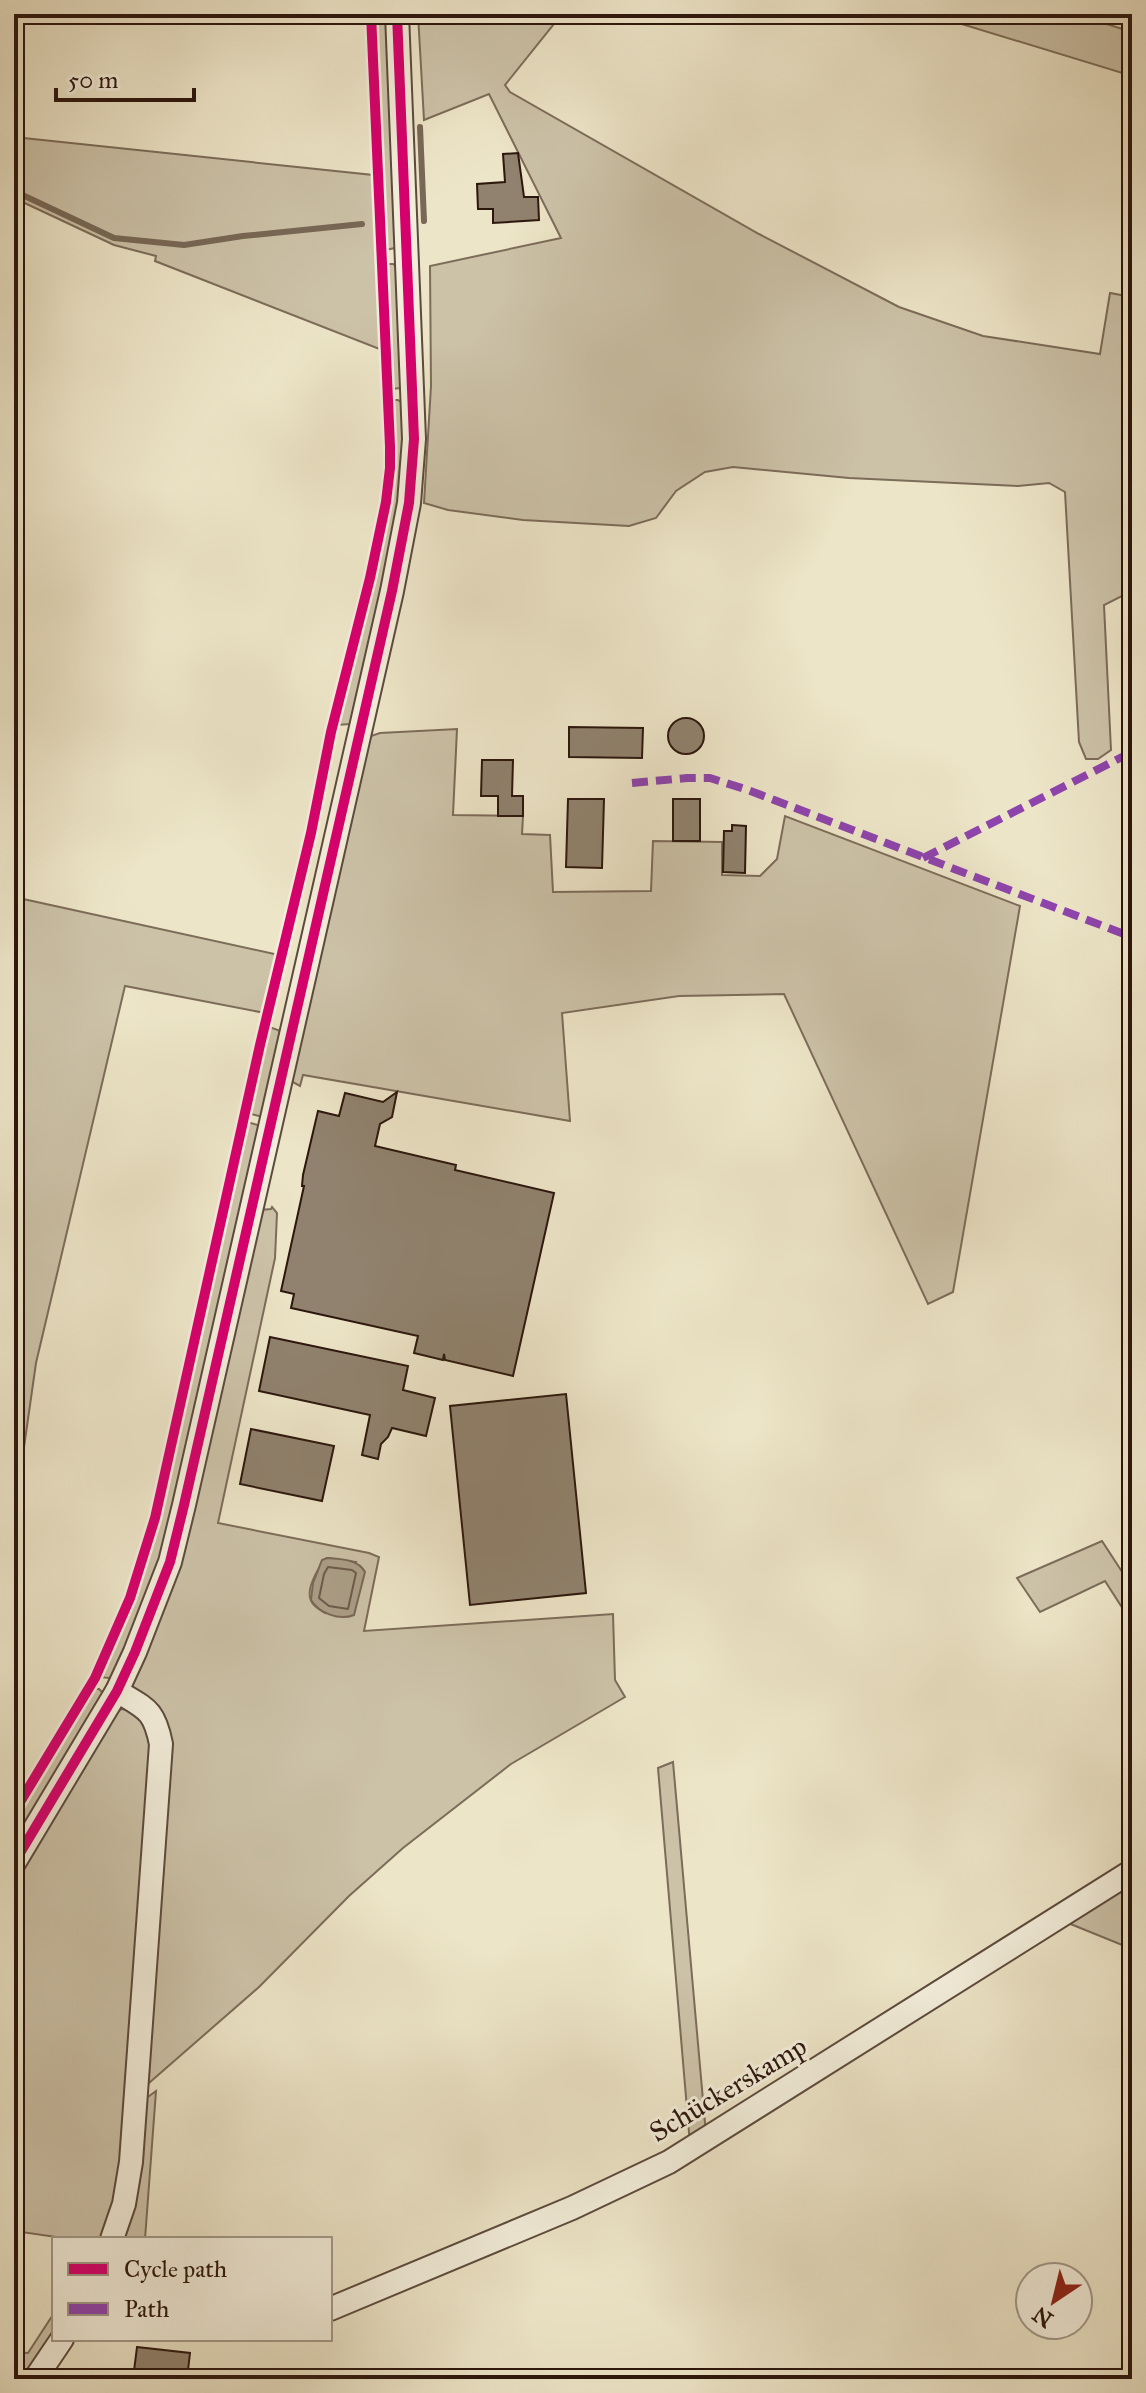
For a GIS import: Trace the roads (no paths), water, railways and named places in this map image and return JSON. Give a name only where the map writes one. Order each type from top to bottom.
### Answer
[{"type":"street","points":[[14,1863],[117,1691],[170,1562],[392,591],[409,503],[414,439],[397,14]]},
{"type":"street","points":[[113,2237],[124,2204],[131,2162],[161,1744],[157,1722],[148,1709],[117,1691]]},
{"type":"street","name":"Schückerskamp","points":[[332,2308],[572,2208],[669,2162],[1132,1871]]},
{"type":"street","points":[[35,2379],[61,2341]]},
{"type":"water","points":[[322,1560],[354,1562],[365,1572],[354,1615],[330,1615],[311,1600],[313,1583]]},
{"type":"waterway","points":[[420,127],[424,221]]},
{"type":"waterway","points":[[14,191],[114,238],[184,245],[362,224]]}]
